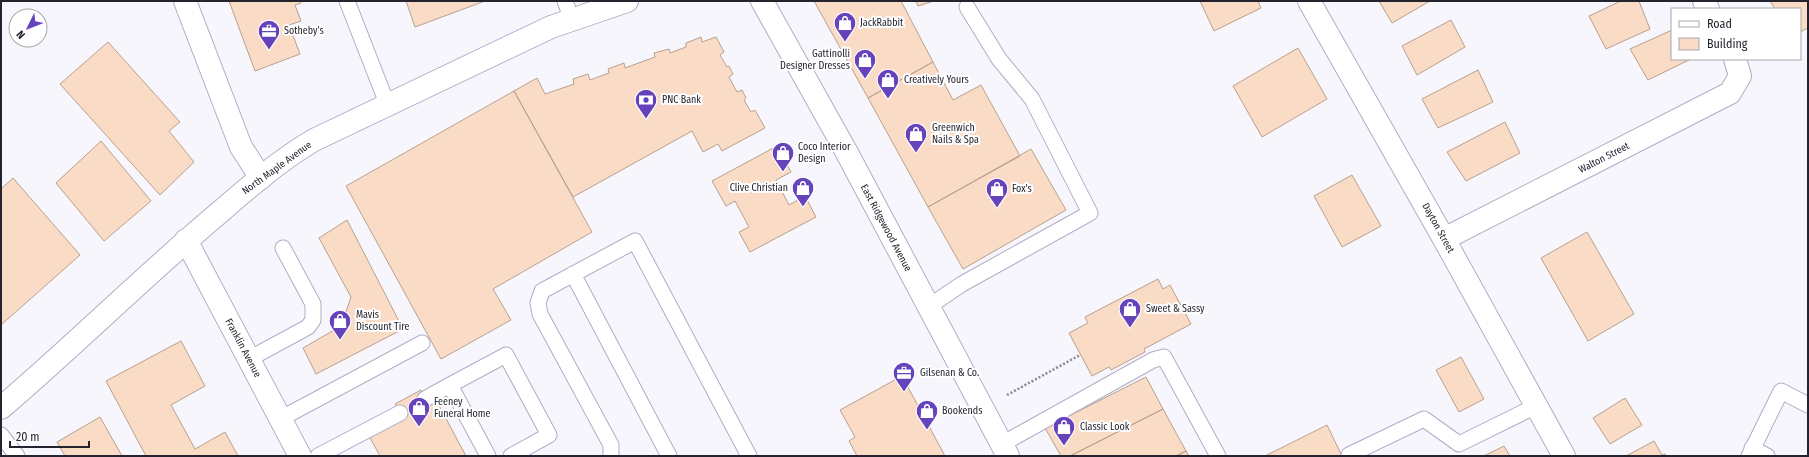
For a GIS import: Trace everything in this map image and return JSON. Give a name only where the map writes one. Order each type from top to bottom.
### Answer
[{"type":"street","points":[[185,1],[241,147],[261,178]]},
{"type":"street","name":"North Maple Avenue","points":[[2,404],[186,240],[296,151],[314,140],[388,106],[506,48],[568,10],[627,1]]},
{"type":"street","name":"East Ridgewood Avenue","points":[[762,1],[846,151],[928,308],[1005,450]]},
{"type":"street","name":"Dayton Street","points":[[1309,1],[1444,239],[1564,456]]},
{"type":"street","name":"Walton Street","points":[[1444,239],[1730,93],[1740,76],[1735,60]]},
{"type":"street","name":"Franklin Avenue","points":[[186,240],[300,456]]},
{"type":"lane","points":[[347,1],[388,106]]},
{"type":"lane","points":[[928,308],[962,284],[1090,213],[1032,99],[999,59],[967,7]]},
{"type":"lane","points":[[611,456],[611,445],[540,314],[538,303],[542,291],[635,241],[749,456]]},
{"type":"lane","points":[[249,360],[308,327],[313,320],[313,304],[283,248]]},
{"type":"lane","points":[[573,274],[669,456]]},
{"type":"lane","points":[[280,419],[422,342]]},
{"type":"lane","points":[[425,399],[506,355],[549,435],[511,456]]},
{"type":"lane","points":[[1005,450],[1153,360],[1164,357],[1218,456]]},
{"type":"lane","points":[[450,385],[488,456]]},
{"type":"lane","points":[[1767,456],[1750,452],[1780,391],[1808,405]]},
{"type":"lane","points":[[1349,455],[1424,419],[1459,444],[1536,406]]},
{"type":"lane","points":[[318,456],[400,413]]},
{"type":"lane","points":[[1,435],[17,456]]},
{"type":"path","points":[[1007,395],[1080,355]]},
{"type":"building","points":[[229,1],[300,1],[301,3],[295,5],[301,21],[289,25],[300,54],[255,71]]},
{"type":"building","points":[[406,1],[485,1],[415,27]]},
{"type":"building","points":[[814,1],[901,1],[933,62],[868,98]]},
{"type":"building","points":[[916,1],[934,1],[918,6]]},
{"type":"building","points":[[1200,1],[1258,1],[1261,8],[1214,31]]},
{"type":"building","points":[[1379,1],[1430,1],[1392,23]]},
{"type":"building","points":[[1621,1],[1639,1],[1650,29],[1606,49],[1589,16]]},
{"type":"building","points":[[1770,1],[1808,1],[1808,28],[1801,32],[1801,8],[1774,8]]},
{"type":"building","points":[[1451,20],[1465,47],[1417,75],[1402,46]]},
{"type":"building","points":[[1671,30],[1671,60],[1689,60],[1648,80],[1630,49]]},
{"type":"building","name":"PNC Bank","points":[[701,37],[702,42],[716,37],[724,52],[720,55],[727,67],[729,66],[733,74],[729,77],[737,92],[742,90],[746,98],[744,100],[751,112],[755,110],[765,128],[722,151],[718,144],[703,152],[692,131],[573,197],[514,91],[537,78],[545,94],[574,84],[573,79],[588,74],[590,80],[609,73],[608,69],[624,63],[625,68],[655,57],[654,53],[669,49],[670,53],[686,47],[686,43]]},
{"type":"building","points":[[108,42],[180,122],[169,131],[194,162],[160,195],[60,84]]},
{"type":"building","points":[[1298,48],[1327,99],[1262,137],[1233,86]]},
{"type":"building","points":[[933,62],[953,100],[981,85],[1020,156],[928,207],[868,98]]},
{"type":"building","points":[[1478,70],[1493,102],[1438,128],[1422,99]]},
{"type":"building","points":[[514,91],[592,232],[493,289],[511,320],[441,359],[346,186]]},
{"type":"building","points":[[1505,122],[1520,153],[1466,181],[1447,152]]},
{"type":"building","points":[[101,141],[151,201],[104,241],[56,183]]},
{"type":"building","points":[[777,146],[791,172],[776,180],[789,205],[805,196],[816,217],[750,252],[739,232],[749,227],[735,201],[726,206],[712,181]]},
{"type":"building","name":"Fox's","points":[[1031,149],[1066,210],[963,269],[928,207]]},
{"type":"building","points":[[1352,175],[1381,226],[1342,247],[1314,196]]},
{"type":"building","points":[[13,178],[80,255],[1,325],[1,189]]},
{"type":"building","points":[[347,220],[403,329],[316,374],[303,348],[341,326],[351,297],[319,238]]},
{"type":"building","points":[[1587,232],[1634,314],[1588,341],[1541,258]]},
{"type":"building","name":"Sweet & Sassy","points":[[1158,279],[1163,289],[1170,285],[1191,324],[1144,349],[1145,352],[1111,370],[1109,367],[1092,376],[1069,333],[1088,323],[1085,317]]},
{"type":"building","points":[[181,341],[205,386],[171,405],[195,449],[225,432],[238,456],[146,456],[106,381]]},
{"type":"building","points":[[1461,357],[1484,399],[1459,412],[1436,370]]},
{"type":"building","points":[[902,376],[945,456],[857,456],[849,441],[855,437],[840,410]]},
{"type":"building","points":[[1146,377],[1163,409],[1070,456],[1061,456],[1045,428]]},
{"type":"building","name":"Feeney Funeral Home","points":[[421,390],[425,399],[436,400],[466,456],[380,456],[369,436],[403,419],[395,404]]},
{"type":"building","points":[[1625,398],[1642,425],[1610,444],[1593,418]]},
{"type":"building","points":[[1163,409],[1186,451],[1176,456],[1070,456]]},
{"type":"building","points":[[100,417],[122,456],[65,456],[57,442]]},
{"type":"building","points":[[1327,425],[1342,456],[1265,456]]},
{"type":"building","points":[[1654,441],[1662,455],[1665,454],[1666,456],[1626,456]]},
{"type":"building","points":[[1504,446],[1510,456],[1484,456]]},
{"type":"building","points":[[1186,451],[1189,456],[1176,456]]},
{"type":"place","name":"JackRabbit","points":[[845,42]]},
{"type":"place","name":"Sotheby’s","points":[[269,50]]},
{"type":"place","name":"Gattinolli Designer Dresses","points":[[865,80]]},
{"type":"place","name":"Creatively Yours","points":[[888,100]]},
{"type":"place","name":"PNC Bank","points":[[646,120]]},
{"type":"place","name":"Greenwich Nails & Spa","points":[[916,154]]},
{"type":"place","name":"Coco Interior Design","points":[[783,172]]},
{"type":"place","name":"Clive Christian","points":[[803,208]]},
{"type":"place","name":"Fox's","points":[[997,208]]},
{"type":"place","name":"Sweet & Sassy","points":[[1130,328]]},
{"type":"place","name":"Mavis Discount Tire","points":[[340,340]]},
{"type":"place","name":"Gilsenan & Co.","points":[[904,392]]},
{"type":"place","name":"Feeney Funeral Home","points":[[419,428]]},
{"type":"place","name":"Bookends","points":[[927,430]]},
{"type":"place","name":"Classic Look","points":[[1064,446]]}]
